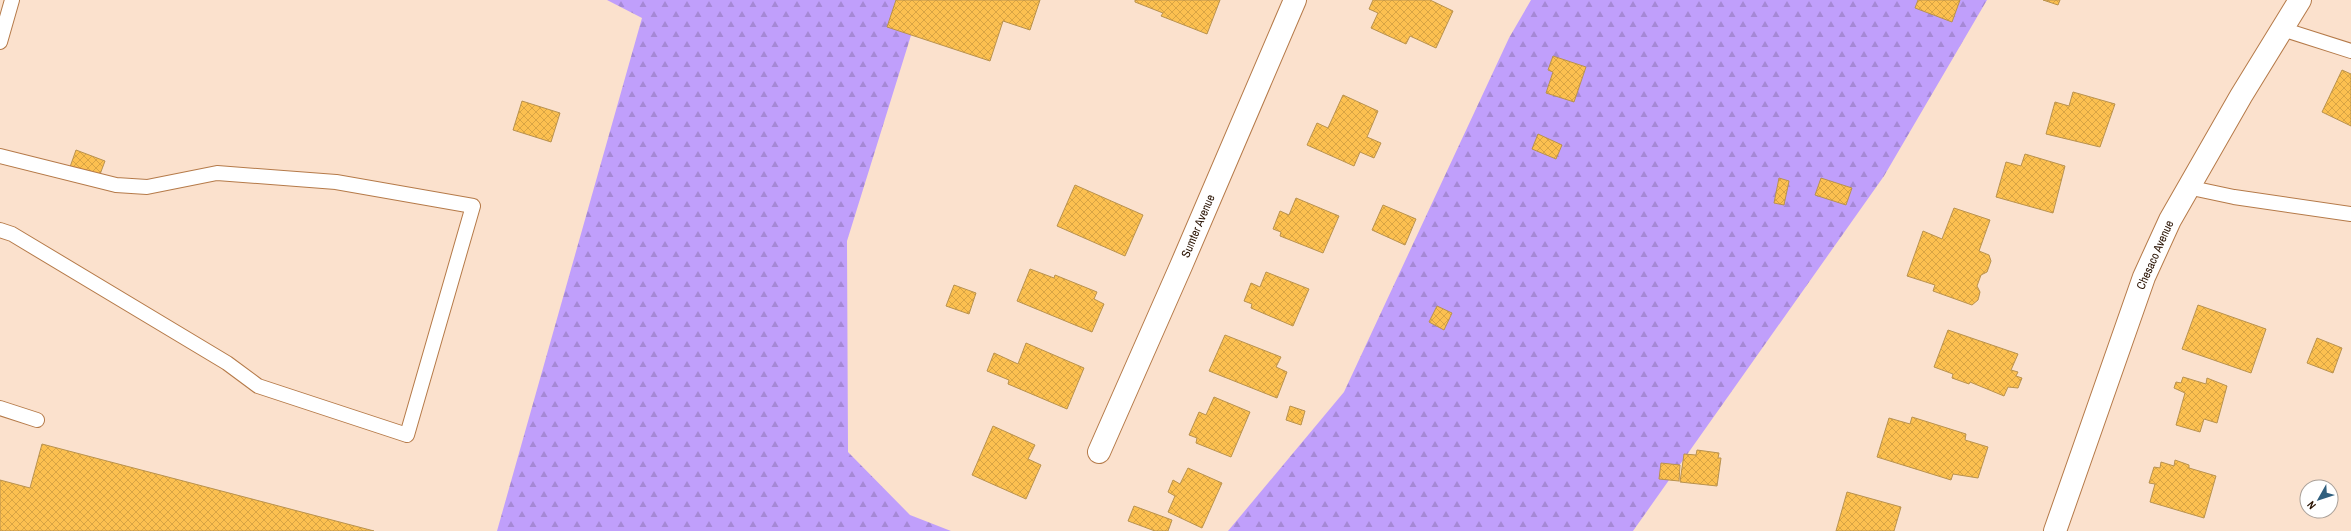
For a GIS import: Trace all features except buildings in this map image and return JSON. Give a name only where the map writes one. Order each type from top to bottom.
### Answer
[{"type":"street","name":"Sumter Avenue","points":[[1099,452],[1181,266],[1295,0]]},
{"type":"street","name":"Chesaco Avenue","points":[[2055,531],[2144,278],[2187,187],[2300,0]]},
{"type":"lane","points":[[0,42],[12,0]]},
{"type":"lane","points":[[2282,29],[2351,51]]},
{"type":"lane","points":[[0,156],[116,185],[147,187],[217,173],[336,182],[473,206],[407,435],[258,386],[220,359],[12,234],[0,230]]},
{"type":"lane","points":[[2187,187],[2234,197],[2351,214]]},
{"type":"lane","points":[[0,408],[37,420]]},
{"type":"green space","points":[[607,0],[922,0],[847,241],[848,452],[910,515],[951,531],[497,531],[642,18]]},
{"type":"green space","points":[[1531,0],[1987,0],[1884,176],[1633,531],[1228,531],[1344,392],[1509,38]]}]
